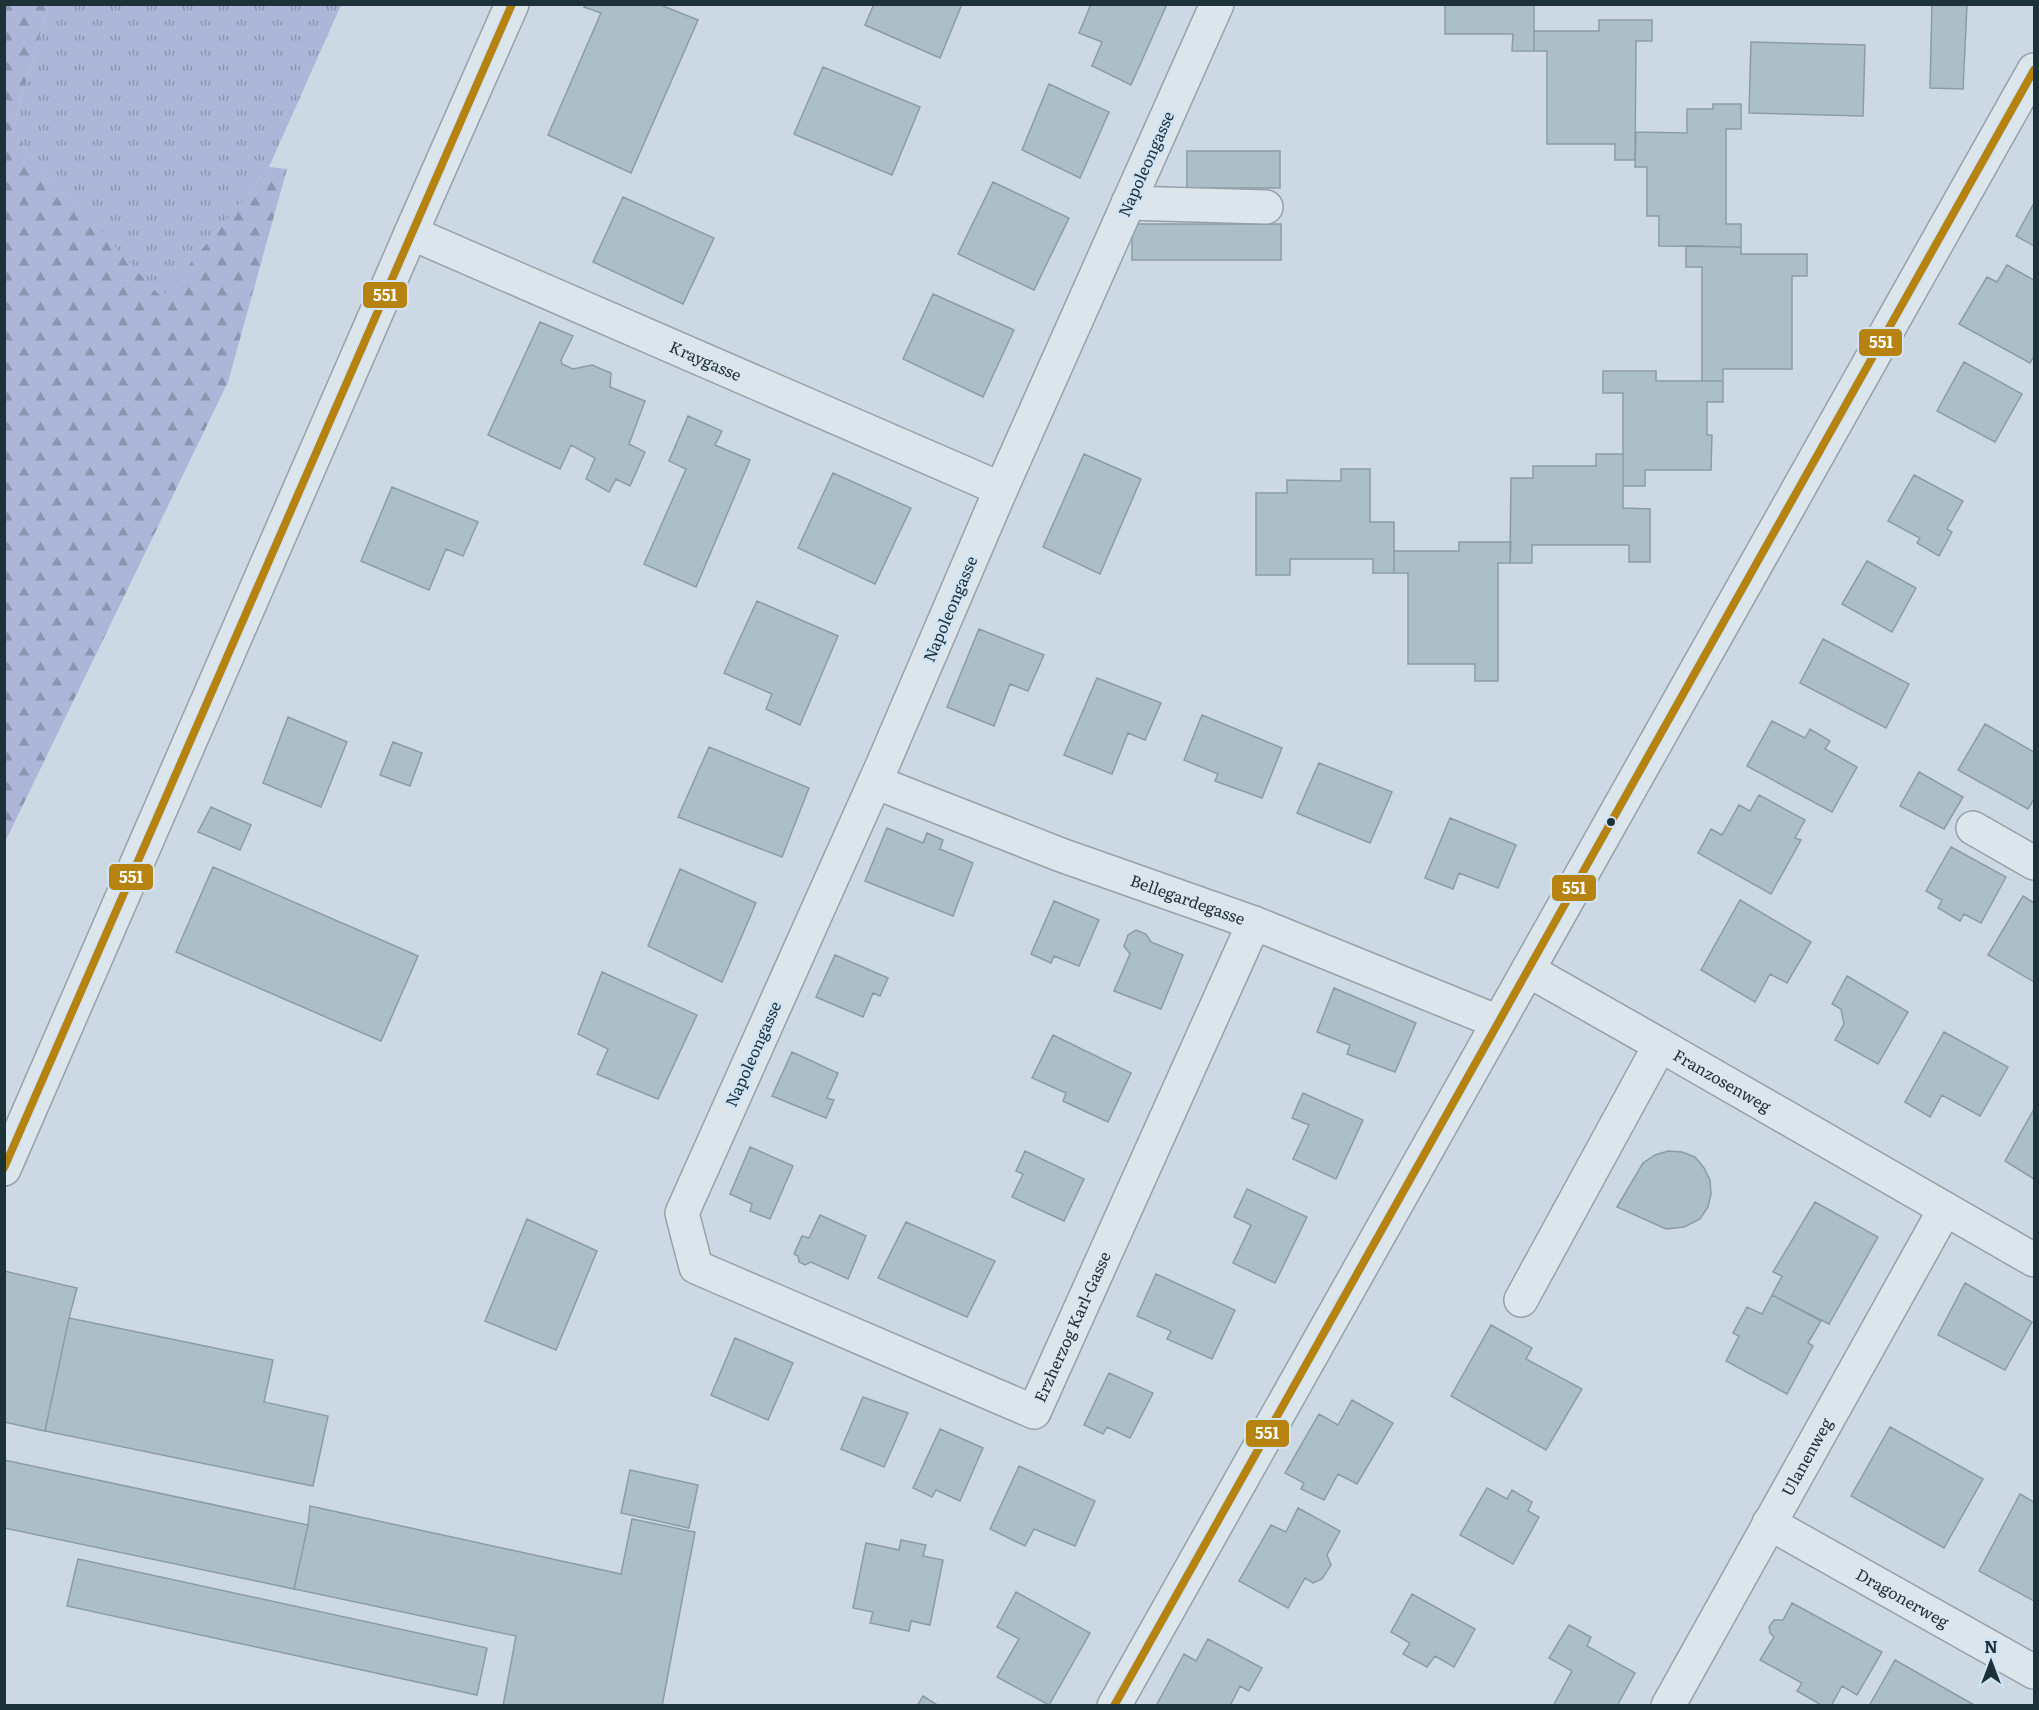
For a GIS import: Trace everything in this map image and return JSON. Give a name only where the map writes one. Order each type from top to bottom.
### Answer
[{"type":"street","points":[[4,1169],[512,4]]},
{"type":"street","name":"Napoleongasse","points":[[682,1213],[875,782],[1001,489],[1217,4]]},
{"type":"street","points":[[1114,1706],[2034,70]]},
{"type":"street","points":[[1128,203],[1266,207]]},
{"type":"street","name":"Kraygasse","points":[[411,232],[1001,489]]},
{"type":"street","name":"Bellegardegasse","points":[[875,782],[1061,855],[1254,923],[1498,1022]]},
{"type":"street","points":[[1972,828],[2034,863]]},
{"type":"street","name":"Erzherzog Karl-Gasse","points":[[682,1213],[696,1267],[1034,1412],[1254,923]]},
{"type":"street","points":[[1528,970],[1660,1045]]},
{"type":"street","name":"Franzosenweg","points":[[1521,1300],[1660,1045],[2034,1260]]},
{"type":"street","name":"Ulanenweg","points":[[1668,1706],[1945,1209]]},
{"type":"street","name":"Dragonerweg","points":[[1769,1523],[2034,1672]]},
{"type":"green space","points":[[5,5],[49,5],[11,133],[162,297],[269,167],[287,169],[228,382],[5,842]]},
{"type":"green space","points":[[49,5],[341,5],[269,167],[162,298],[11,133]]},
{"type":"building","points":[[586,4],[658,4],[698,20],[631,173],[548,135],[601,13],[584,7]]},
{"type":"building","points":[[874,4],[962,4],[940,58],[865,25]]},
{"type":"building","points":[[1091,4],[1167,4],[1131,85],[1092,66],[1102,42],[1079,33]]},
{"type":"building","points":[[1445,4],[1534,4],[1534,51],[1512,51],[1513,34],[1445,34]]},
{"type":"building","points":[[1932,4],[1967,4],[1963,89],[1930,88]]},
{"type":"building","points":[[1599,20],[1652,20],[1652,41],[1636,41],[1635,160],[1615,160],[1615,144],[1547,144],[1547,51],[1534,51],[1534,31],[1599,31]]},
{"type":"building","points":[[1751,42],[1865,45],[1863,116],[1749,113]]},
{"type":"building","points":[[823,67],[920,107],[892,175],[794,134]]},
{"type":"building","points":[[1049,84],[1109,112],[1080,178],[1022,150]]},
{"type":"building","points":[[1713,104],[1741,104],[1741,129],[1726,129],[1726,224],[1741,224],[1741,247],[1659,246],[1659,216],[1647,216],[1647,167],[1635,167],[1636,132],[1687,133],[1687,109],[1713,109]]},
{"type":"building","points":[[1187,151],[1280,151],[1280,188],[1187,188]]},
{"type":"building","points":[[993,182],[1069,218],[1034,290],[958,254]]},
{"type":"building","points":[[623,197],[714,238],[683,304],[593,262]]},
{"type":"building","points":[[2034,203],[2034,246],[2016,236]]},
{"type":"building","points":[[1132,224],[1281,224],[1281,260],[1132,260]]},
{"type":"building","points":[[1686,246],[1741,247],[1741,254],[1807,254],[1807,276],[1792,276],[1792,369],[1723,369],[1723,381],[1702,381],[1702,267],[1686,267]]},
{"type":"building","points":[[2007,265],[2034,280],[2034,356],[2030,363],[1959,324],[1987,277],[1997,282]]},
{"type":"building","points":[[933,294],[1014,330],[983,397],[903,359]]},
{"type":"building","points":[[540,322],[573,336],[561,360],[562,364],[573,369],[592,365],[611,373],[610,387],[645,401],[629,444],[645,452],[630,486],[616,479],[609,492],[586,479],[595,458],[571,445],[560,469],[488,435]]},
{"type":"building","points":[[1964,362],[2022,394],[1995,442],[1937,411]]},
{"type":"building","points":[[1603,371],[1656,371],[1656,381],[1723,381],[1723,402],[1707,402],[1707,435],[1712,435],[1711,470],[1645,470],[1645,486],[1623,486],[1623,393],[1603,393]]},
{"type":"building","points":[[688,416],[722,431],[715,445],[750,460],[696,587],[644,564],[686,469],[669,461]]},
{"type":"building","points":[[1084,454],[1141,479],[1100,574],[1043,547]]},
{"type":"building","points":[[1596,454],[1623,454],[1623,508],[1650,509],[1650,562],[1629,562],[1629,545],[1532,545],[1532,563],[1510,563],[1511,478],[1533,478],[1533,466],[1596,466]]},
{"type":"building","points":[[1341,469],[1370,469],[1370,522],[1394,522],[1394,573],[1373,573],[1373,559],[1290,559],[1290,575],[1256,575],[1256,493],[1287,493],[1287,480],[1341,481]]},
{"type":"building","points":[[833,473],[911,508],[875,584],[798,548]]},
{"type":"building","points":[[1914,475],[1963,501],[1947,529],[1952,532],[1939,556],[1917,543],[1920,538],[1888,521]]},
{"type":"building","points":[[392,487],[478,522],[463,556],[446,549],[429,590],[361,561]]},
{"type":"building","points":[[1459,542],[1511,542],[1510,563],[1498,563],[1498,681],[1475,681],[1475,664],[1408,664],[1408,573],[1394,573],[1394,551],[1459,551]]},
{"type":"building","points":[[1867,561],[1916,588],[1892,632],[1842,604]]},
{"type":"building","points":[[757,601],[838,636],[800,725],[766,709],[772,694],[724,673]]},
{"type":"building","points":[[979,629],[1044,655],[1028,691],[1010,684],[994,726],[947,707]]},
{"type":"building","points":[[1823,639],[1909,684],[1886,728],[1800,683]]},
{"type":"building","points":[[1097,678],[1161,703],[1145,740],[1128,733],[1112,774],[1064,755]]},
{"type":"building","points":[[1202,715],[1282,748],[1262,798],[1215,781],[1218,774],[1184,760]]},
{"type":"building","points":[[288,717],[347,742],[321,807],[263,783]]},
{"type":"building","points":[[1772,721],[1805,738],[1810,729],[1830,741],[1825,749],[1857,767],[1832,812],[1747,766]]},
{"type":"building","points":[[1985,724],[2034,752],[2034,799],[2028,809],[1958,770]]},
{"type":"building","points":[[393,742],[422,753],[410,786],[380,775]]},
{"type":"building","points":[[709,747],[809,788],[782,857],[678,817]]},
{"type":"building","points":[[1319,763],[1392,792],[1370,843],[1297,813]]},
{"type":"building","points":[[1919,772],[1963,797],[1944,829],[1900,806]]},
{"type":"building","points":[[1759,795],[1805,820],[1795,838],[1801,840],[1771,894],[1698,853],[1711,829],[1722,835],[1739,805],[1750,811]]},
{"type":"building","points":[[211,807],[251,825],[240,850],[198,832]]},
{"type":"building","points":[[1450,818],[1516,845],[1498,888],[1459,873],[1453,889],[1425,878]]},
{"type":"building","points":[[887,828],[923,843],[927,833],[943,840],[940,849],[973,863],[953,916],[865,881]]},
{"type":"building","points":[[1951,847],[2006,877],[1981,923],[1964,914],[1960,921],[1938,908],[1942,900],[1926,891]]},
{"type":"building","points":[[213,867],[418,956],[381,1041],[176,952]]},
{"type":"building","points":[[680,869],[756,903],[722,982],[648,946]]},
{"type":"building","points":[[2023,896],[2034,903],[2034,982],[1988,955]]},
{"type":"building","points":[[1740,900],[1811,942],[1787,983],[1770,974],[1755,1002],[1701,970]]},
{"type":"building","points":[[1054,901],[1099,920],[1079,966],[1054,956],[1051,963],[1031,954]]},
{"type":"building","points":[[1136,930],[1146,934],[1151,942],[1183,955],[1161,1009],[1114,991],[1130,954],[1124,946],[1128,935]]},
{"type":"building","points":[[835,955],[888,978],[880,996],[873,993],[863,1017],[816,997]]},
{"type":"building","points":[[602,972],[697,1015],[658,1099],[597,1074],[608,1049],[578,1034]]},
{"type":"building","points":[[1847,976],[1908,1012],[1878,1064],[1835,1040],[1844,1024],[1841,1009],[1832,1004]]},
{"type":"building","points":[[1334,988],[1416,1023],[1395,1072],[1347,1054],[1350,1045],[1317,1032]]},
{"type":"building","points":[[1944,1032],[2008,1067],[1980,1116],[1942,1095],[1930,1117],[1905,1102]]},
{"type":"building","points":[[1053,1035],[1131,1073],[1108,1122],[1063,1101],[1066,1093],[1032,1078]]},
{"type":"building","points":[[792,1052],[838,1073],[827,1098],[834,1100],[826,1118],[772,1096]]},
{"type":"building","points":[[1303,1093],[1363,1120],[1336,1179],[1293,1159],[1309,1125],[1292,1118]]},
{"type":"building","points":[[2034,1109],[2034,1179],[2005,1161]]},
{"type":"building","points":[[750,1147],[793,1166],[770,1219],[750,1211],[752,1204],[730,1194]]},
{"type":"building","points":[[1025,1151],[1084,1179],[1064,1221],[1012,1197],[1023,1174],[1016,1171]]},
{"type":"building","points":[[1668,1151],[1682,1152],[1695,1157],[1710,1180],[1711,1194],[1708,1207],[1700,1219],[1684,1227],[1666,1229],[1617,1207],[1643,1163],[1655,1155]]},
{"type":"building","points":[[1247,1189],[1307,1217],[1275,1283],[1233,1263],[1251,1225],[1234,1217]]},
{"type":"building","points":[[1815,1202],[1878,1237],[1829,1324],[1772,1295],[1782,1276],[1773,1272]]},
{"type":"building","points":[[820,1215],[866,1236],[848,1279],[811,1262],[805,1265],[799,1262],[798,1256],[794,1254],[802,1236],[809,1238]]},
{"type":"building","points":[[527,1219],[597,1251],[556,1350],[485,1321]]},
{"type":"building","points":[[906,1222],[995,1261],[967,1317],[878,1278]]},
{"type":"building","points":[[4,1271],[77,1288],[45,1431],[4,1422]]},
{"type":"building","points":[[1156,1274],[1235,1310],[1212,1359],[1167,1339],[1171,1331],[1137,1316]]},
{"type":"building","points":[[1965,1283],[2032,1322],[2005,1370],[1938,1335]]},
{"type":"building","points":[[1772,1295],[1821,1321],[1808,1343],[1813,1346],[1787,1394],[1726,1361],[1739,1336],[1733,1333],[1747,1307],[1762,1314]]},
{"type":"building","points":[[69,1318],[273,1360],[264,1402],[328,1416],[313,1486],[45,1431]]},
{"type":"building","points":[[1491,1325],[1532,1348],[1526,1359],[1582,1389],[1546,1450],[1451,1396]]},
{"type":"building","points":[[735,1338],[793,1363],[768,1420],[711,1395]]},
{"type":"building","points":[[1109,1373],[1153,1393],[1130,1438],[1107,1427],[1103,1434],[1084,1425]]},
{"type":"building","points":[[863,1397],[908,1413],[884,1467],[841,1449]]},
{"type":"building","points":[[1352,1400],[1393,1423],[1357,1484],[1338,1474],[1324,1500],[1301,1489],[1304,1483],[1285,1473],[1319,1414],[1338,1425]]},
{"type":"building","points":[[1890,1427],[1983,1479],[1944,1548],[1851,1496]]},
{"type":"building","points":[[940,1429],[983,1448],[960,1501],[936,1490],[932,1497],[913,1488]]},
{"type":"building","points":[[4,1460],[308,1525],[294,1589],[4,1528]]},
{"type":"building","points":[[1019,1466],[1095,1501],[1075,1546],[1034,1529],[1025,1546],[990,1529]]},
{"type":"building","points":[[630,1470],[698,1485],[689,1528],[621,1513]]},
{"type":"building","points":[[1487,1488],[1507,1499],[1512,1490],[1532,1502],[1528,1511],[1539,1517],[1513,1564],[1460,1535]]},
{"type":"building","points":[[2020,1494],[2034,1502],[2034,1601],[1979,1571]]},
{"type":"building","points":[[310,1506],[621,1574],[632,1519],[695,1532],[662,1706],[503,1706],[516,1636],[294,1589]]},
{"type":"building","points":[[1298,1508],[1340,1531],[1327,1555],[1331,1565],[1322,1579],[1313,1583],[1305,1578],[1288,1608],[1239,1581],[1271,1525],[1286,1532]]},
{"type":"building","points":[[901,1540],[926,1545],[923,1556],[943,1560],[930,1625],[911,1621],[909,1631],[870,1623],[873,1612],[853,1608],[866,1543],[899,1550]]},
{"type":"building","points":[[78,1559],[487,1648],[477,1695],[67,1606]]},
{"type":"building","points":[[1016,1592],[1090,1633],[1049,1705],[997,1677],[1019,1639],[997,1627]]},
{"type":"building","points":[[1412,1594],[1475,1629],[1454,1667],[1435,1656],[1427,1667],[1403,1654],[1410,1643],[1391,1632]]},
{"type":"building","points":[[1792,1603],[1882,1652],[1857,1695],[1842,1686],[1831,1706],[1823,1706],[1797,1691],[1802,1683],[1760,1660],[1774,1637],[1769,1627],[1774,1620],[1783,1620]]},
{"type":"building","points":[[1569,1625],[1591,1637],[1587,1646],[1635,1673],[1617,1706],[1553,1706],[1572,1671],[1549,1658]]},
{"type":"building","points":[[1208,1639],[1262,1668],[1249,1691],[1240,1686],[1230,1706],[1156,1706],[1184,1654],[1196,1661]]},
{"type":"building","points":[[1895,1660],[1976,1706],[1869,1706]]},
{"type":"building","points":[[923,1696],[939,1706],[917,1706]]},
{"type":"transit line","name":"551","points":[[4,1168],[512,4]]},
{"type":"transit line","name":"551","points":[[1114,1706],[2034,70]]}]
